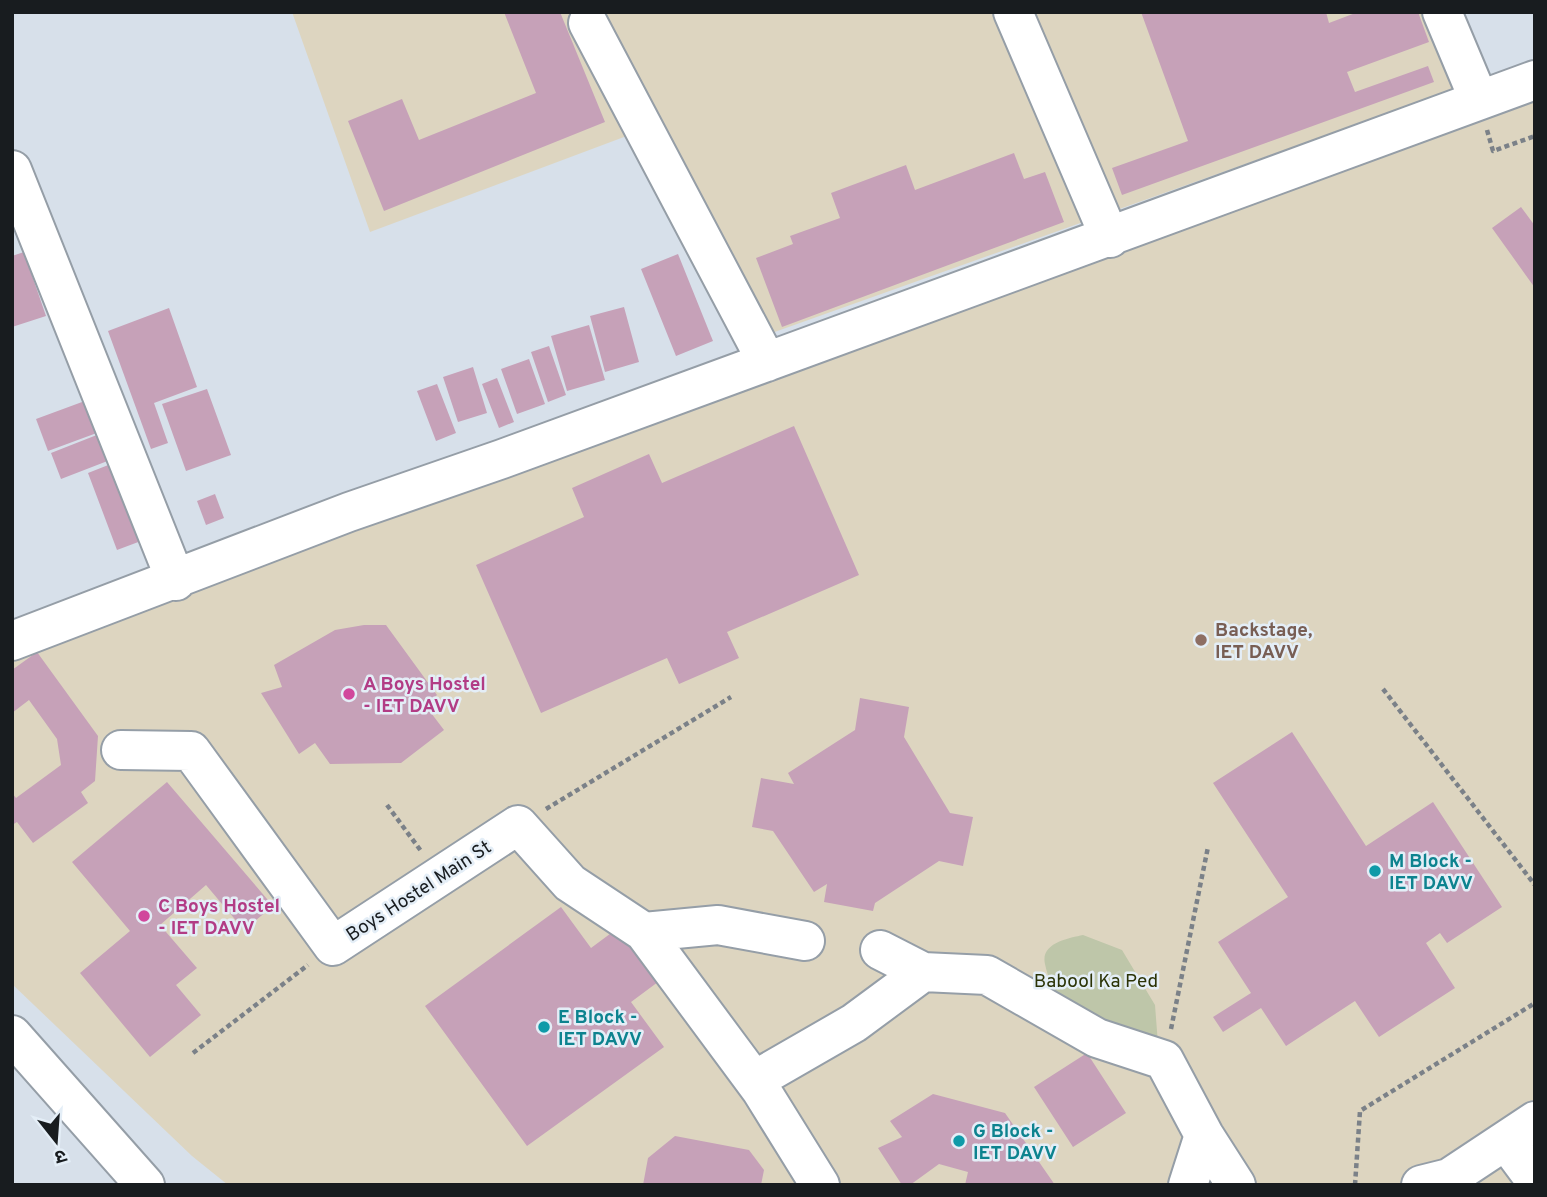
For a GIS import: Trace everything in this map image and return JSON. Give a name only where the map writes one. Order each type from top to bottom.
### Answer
[{"type":"street","points":[[1013,12],[1110,238]]},
{"type":"street","points":[[1442,12],[1479,100]]},
{"type":"street","points":[[588,23],[767,362]]},
{"type":"street","points":[[12,641],[176,581],[349,512],[1110,238],[1535,80]]},
{"type":"street","points":[[12,170],[176,581]]},
{"type":"street","name":"Boys Hostel Main St","points":[[121,750],[191,751],[333,946],[518,825]]},
{"type":"street","points":[[518,825],[570,883],[644,932],[755,1080],[820,1185]]},
{"type":"street","points":[[644,932],[719,925],[805,941]]},
{"type":"street","points":[[880,950],[923,972],[988,975],[1097,1038],[1164,1060],[1204,1135],[1236,1185]]},
{"type":"street","points":[[755,1080],[854,1023],[923,972]]},
{"type":"street","points":[[12,1035],[145,1185]]},
{"type":"street","points":[[1421,1185],[1449,1178],[1520,1131],[1535,1180]]},
{"type":"street","points":[[1188,1185],[1204,1135]]},
{"type":"path","points":[[1479,100],[1493,151],[1535,136]]},
{"type":"path","points":[[1383,689],[1535,885]]},
{"type":"path","points":[[518,825],[731,697]]},
{"type":"path","points":[[387,805],[439,877]]},
{"type":"path","points":[[1164,1060],[1208,847]]},
{"type":"path","points":[[193,1054],[333,946]]},
{"type":"path","points":[[1355,1185],[1360,1111],[1535,1003]]},
{"type":"shaded area","points":[[292,12],[1453,12],[1481,80],[755,339],[632,134],[370,232]]},
{"type":"shaded area","points":[[1535,80],[1535,1185],[228,1185],[192,1156],[12,984],[12,643]]},
{"type":"green space","name":"Babool Ka Ped","points":[[1083,935],[1122,950],[1155,1005],[1158,1044],[1082,1012],[1064,1001],[1057,993],[1046,969],[1047,951],[1057,943]]},
{"type":"building","points":[[504,12],[560,12],[605,122],[384,211],[348,121],[402,99],[419,140],[536,93]]},
{"type":"building","points":[[1141,12],[1326,12],[1329,23],[1358,12],[1418,12],[1429,42],[1347,72],[1355,92],[1428,66],[1434,82],[1122,195],[1112,168],[1188,141]]},
{"type":"building","points":[[1014,153],[1024,179],[1045,172],[1064,222],[782,327],[756,258],[793,244],[790,236],[840,218],[831,193],[906,165],[915,190]]},
{"type":"building","points":[[1521,207],[1535,226],[1535,288],[1492,228]]},
{"type":"building","points":[[24,252],[46,316],[12,327],[12,256]]},
{"type":"building","points":[[678,254],[713,341],[676,356],[641,269]]},
{"type":"building","points":[[624,307],[639,362],[605,372],[590,316]]},
{"type":"building","points":[[169,308],[197,387],[154,403],[168,443],[151,449],[108,331]]},
{"type":"building","points":[[589,325],[605,380],[567,391],[551,336]]},
{"type":"building","points":[[549,346],[566,395],[548,402],[531,352]]},
{"type":"building","points":[[529,359],[545,404],[517,414],[501,369]]},
{"type":"building","points":[[473,367],[487,413],[458,422],[443,377]]},
{"type":"building","points":[[497,378],[514,422],[499,428],[482,384]]},
{"type":"building","points":[[437,384],[456,433],[436,441],[417,391]]},
{"type":"building","points":[[207,389],[231,455],[186,471],[162,404]]},
{"type":"building","points":[[101,395],[113,427],[48,451],[36,419]]},
{"type":"building","points":[[794,426],[859,575],[727,632],[739,658],[679,684],[667,658],[541,713],[476,565],[584,517],[572,488],[649,454],[662,483]]},
{"type":"building","points":[[112,429],[123,455],[61,479],[51,453]]},
{"type":"building","points":[[121,460],[149,538],[117,550],[88,473]]},
{"type":"building","points":[[215,494],[224,518],[206,525],[197,501]]},
{"type":"building","name":"A Boys Hostel - IET DAVV","points":[[364,625],[386,625],[437,695],[425,705],[444,730],[401,763],[330,764],[315,743],[299,754],[261,693],[282,687],[274,665],[335,630]]},
{"type":"building","points":[[37,652],[98,736],[95,781],[81,792],[88,803],[33,843],[17,822],[12,825],[12,793],[16,798],[61,765],[57,739],[29,700],[12,713],[12,670]]},
{"type":"building","points":[[860,698],[909,707],[904,737],[950,813],[973,817],[963,866],[939,861],[875,903],[873,911],[824,902],[827,884],[814,892],[773,831],[752,827],[761,778],[794,784],[788,773],[855,730]]},
{"type":"building","name":"M Block - IET DAVV","points":[[1292,732],[1366,846],[1433,802],[1502,907],[1447,943],[1440,933],[1426,943],[1455,988],[1379,1037],[1355,1001],[1286,1046],[1261,1008],[1223,1032],[1213,1017],[1251,993],[1218,942],[1288,897],[1213,783]]},
{"type":"building","name":"C Boys Hostel - IET DAVV","points":[[167,782],[273,906],[244,930],[206,885],[160,925],[197,968],[176,985],[201,1015],[150,1057],[80,973],[130,931],[72,862]]},
{"type":"building","name":"E Block - IET DAVV","points":[[561,907],[591,948],[622,925],[662,979],[631,1002],[664,1047],[527,1146],[425,1006]]},
{"type":"building","points":[[1087,1053],[1126,1113],[1073,1147],[1034,1087]]},
{"type":"building","name":"G Block - IET DAVV","points":[[933,1094],[1005,1113],[1055,1185],[965,1185],[968,1172],[939,1164],[910,1185],[902,1185],[878,1148],[902,1137],[890,1121]]},
{"type":"building","points":[[675,1136],[749,1150],[764,1170],[761,1185],[643,1185],[648,1158]]},
{"type":"place","name":"Backstage, IET DAVV","points":[[1201,640]]},
{"type":"place","name":"A Boys Hostel - IET DAVV","points":[[349,694]]},
{"type":"place","name":"M Block - IET DAVV","points":[[1375,871]]},
{"type":"place","name":"C Boys Hostel - IET DAVV","points":[[144,916]]},
{"type":"place","name":"E Block - IET DAVV","points":[[544,1027]]},
{"type":"place","name":"G Block - IET DAVV","points":[[959,1141]]}]
